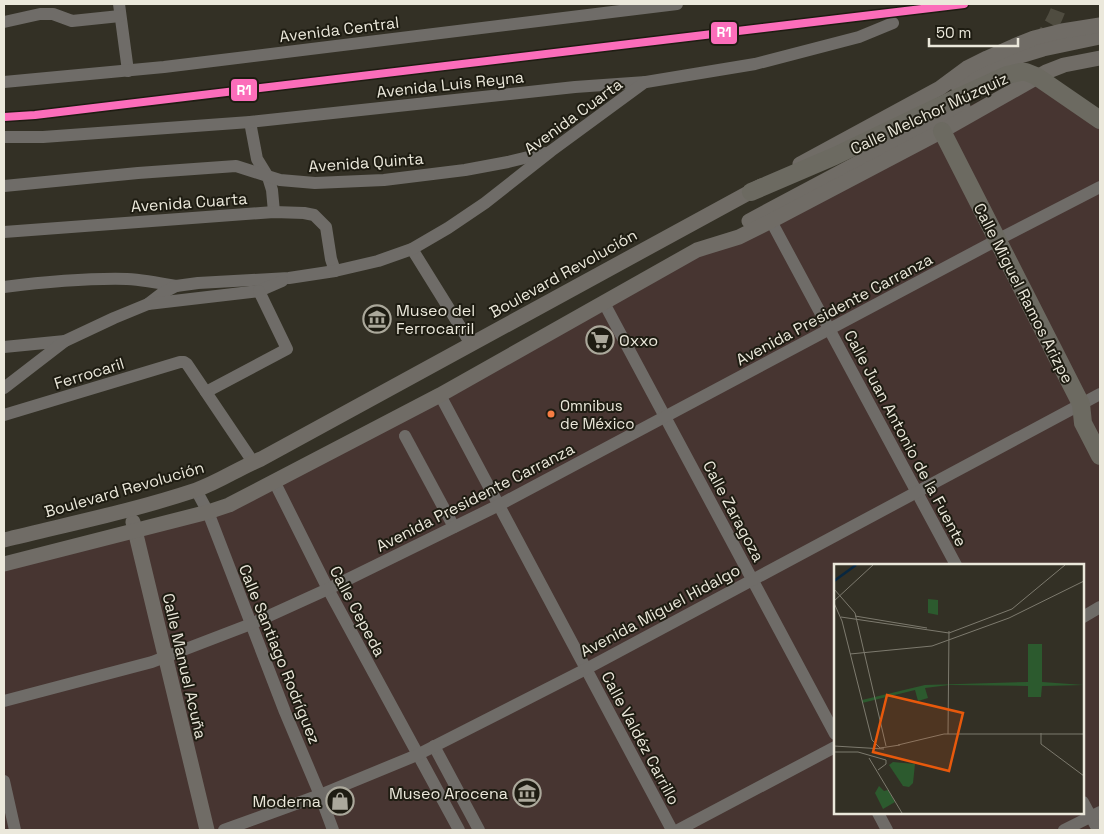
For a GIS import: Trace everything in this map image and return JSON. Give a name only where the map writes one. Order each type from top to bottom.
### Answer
[{"type":"highway","name":"Calle Melchor Múzquiz","points":[[751,192],[835,156],[1007,76],[1026,72],[1036,76]]},
{"type":"highway","points":[[1036,76],[1100,120]]},
{"type":"highway","name":"Calle Miguel Ramos Arizpe","points":[[942,131],[1081,404],[1083,423],[1100,456]]},
{"type":"main road","name":"Boulevard Revolución","points":[[4,540],[130,509],[196,490],[213,483],[940,88],[967,68],[1034,38],[1100,25]]},
{"type":"main road","points":[[940,88],[976,76],[994,66],[1020,56],[1100,37]]},
{"type":"main road","points":[[697,250],[739,237],[771,221],[942,131],[1036,76],[1055,67],[1100,58]]},
{"type":"main road","points":[[4,564],[229,505],[440,395],[697,250],[963,107]]},
{"type":"main road","name":"Calle Manuel Acuña","points":[[130,509],[207,830]]},
{"type":"street","name":"Avenida Central","points":[[4,82],[128,71],[677,4]]},
{"type":"street","points":[[4,22],[40,14],[53,14],[72,21],[120,10],[128,71]]},
{"type":"street","name":"Avenida Luis Reyna","points":[[4,137],[43,137],[250,122],[575,87],[646,82],[755,64],[859,38],[893,24]]},
{"type":"street","name":"Avenida Cuarta","points":[[4,388],[65,341],[148,304],[176,286],[288,278],[335,272],[378,261],[412,249],[485,203],[551,151],[646,82]]},
{"type":"street","points":[[250,122],[257,159],[268,177],[272,190],[274,212]]},
{"type":"street","name":"Avenida Quinta","points":[[4,186],[236,166],[280,180],[316,183],[384,180],[465,170],[551,151]]},
{"type":"street","name":"Avenida Presidente Carranza","points":[[4,701],[165,657],[250,624],[328,589],[499,505],[997,240],[1100,188]]},
{"type":"street","name":"Avenida Cuarta","points":[[4,232],[274,212],[304,213],[314,216],[326,227],[335,272]]},
{"type":"street","name":"Calle Juan Antonio de la Fuente","points":[[771,221],[955,564]]},
{"type":"street","points":[[412,249],[471,344]]},
{"type":"street","name":"Avenida Cuarta","points":[[148,304],[259,291],[288,278]]},
{"type":"street","points":[[4,287],[54,281],[127,279],[176,286]]},
{"type":"street","points":[[253,462],[206,392],[287,349],[259,291]]},
{"type":"street","name":"Calle Zaragoza","points":[[604,303],[834,732]]},
{"type":"street","points":[[4,347],[65,341]]},
{"type":"street","name":"Ferrocaril","points":[[4,415],[180,362],[187,364],[206,392]]},
{"type":"street","name":"Avenida Miguel Hidalgo","points":[[224,830],[320,795],[417,755],[586,669],[1100,394]]},
{"type":"street","name":"Calle Valdéz Carrillo","points":[[440,395],[672,830]]},
{"type":"street","points":[[405,436],[454,528]]},
{"type":"street","name":"Calle Cepeda","points":[[274,482],[328,589],[459,830]]},
{"type":"street","name":"Calle Santiago Rodríguez","points":[[196,490],[208,512],[250,624],[333,830]]},
{"type":"street","points":[[1084,616],[1100,608]]},
{"type":"street","points":[[434,746],[479,830]]},
{"type":"street","points":[[678,830],[834,748]]},
{"type":"street","points":[[4,781],[15,830]]},
{"type":"street","points":[[1084,803],[1096,814],[1098,830]]},
{"type":"street","points":[[879,814],[887,830]]},
{"type":"street","points":[[1064,830],[1096,814]]},
{"type":"shaded area","points":[[1037,70],[1100,121],[1100,830],[4,830],[4,559],[188,515],[271,480]]},
{"type":"tunnel","points":[[1038,43],[1051,25],[1060,4]]},
{"type":"transit line","name":"R1","points":[[4,117],[35,115],[964,4]]},
{"type":"place","name":"Museo del Ferrocarril","points":[[377,319]]},
{"type":"place","name":"Oxxo","points":[[600,340]]},
{"type":"place","name":"Omnibus de México","points":[[551,414]]},
{"type":"place","name":"Museo Arocena","points":[[527,793]]},
{"type":"place","name":"Moderna","points":[[340,801]]}]
